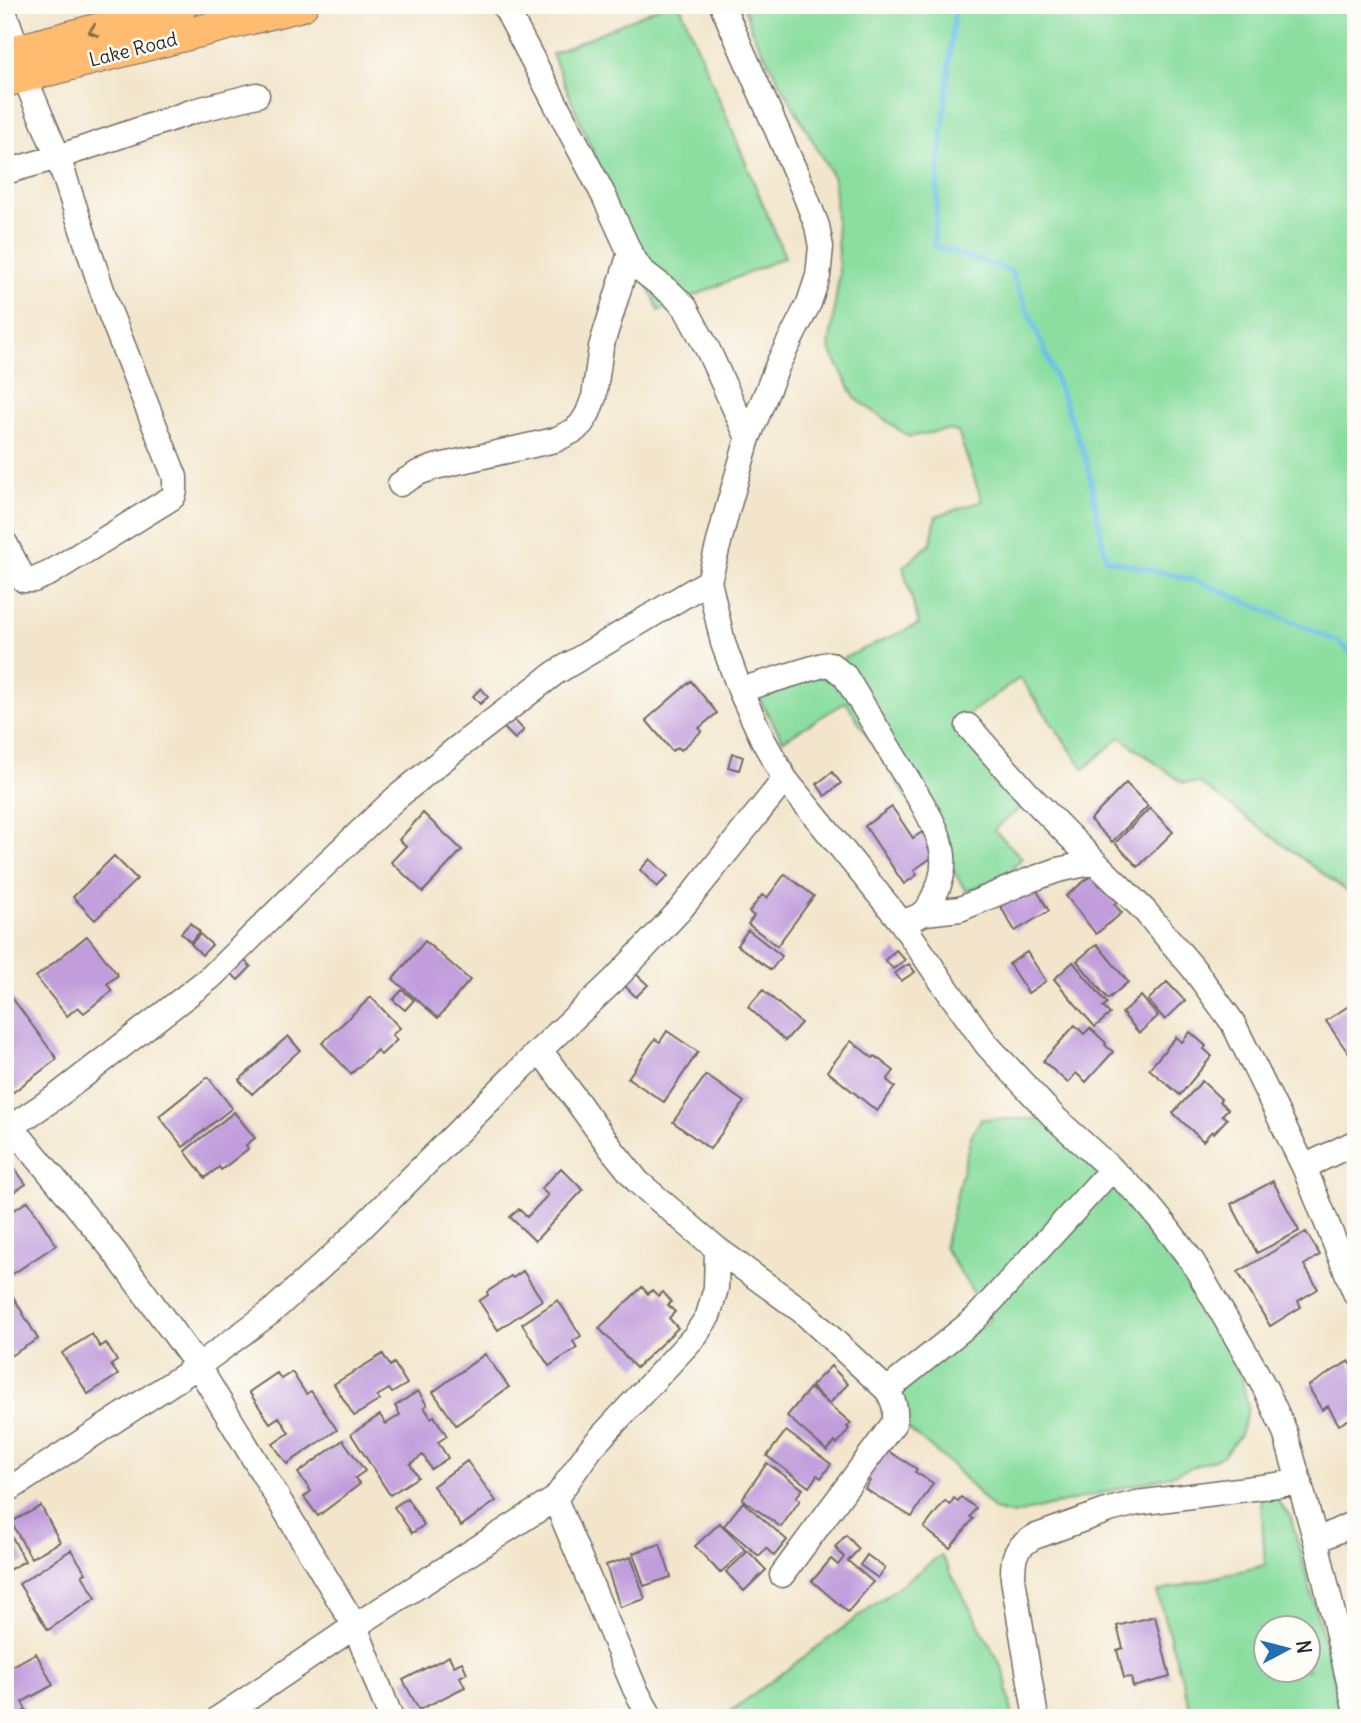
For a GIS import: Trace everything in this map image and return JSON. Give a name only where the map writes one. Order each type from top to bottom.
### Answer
[{"type":"main road","name":"Lake Road","points":[[13,66],[182,5]]},
{"type":"main road","name":"Lake Road","points":[[13,66],[302,5]]},
{"type":"street","points":[[504,5],[604,196],[630,253],[641,270],[685,307],[709,352],[748,438]]},
{"type":"street","points":[[722,5],[802,187],[817,226],[821,247],[818,276],[809,303],[779,362],[748,438],[709,581],[723,643],[740,690],[785,779],[902,923],[988,1045],[1056,1119],[1141,1196],[1192,1261],[1266,1390],[1284,1432],[1316,1541],[1356,1712]]},
{"type":"street","points":[[5,14],[13,66],[58,158],[108,308],[175,477],[173,497],[50,573],[34,580],[24,580],[5,543]]},
{"type":"street","points":[[5,172],[58,158],[194,111],[257,95]]},
{"type":"street","points":[[400,484],[435,467],[555,440],[575,430],[588,414],[594,397],[601,347],[630,253]]},
{"type":"street","points":[[391,1718],[355,1626],[198,1366],[113,1250],[8,1129],[57,1096],[211,977],[387,807],[456,749],[555,673],[709,581]]},
{"type":"street","points":[[740,690],[830,664],[845,676],[922,803],[942,845],[945,867],[940,885],[925,913]]},
{"type":"street","points":[[968,726],[1029,795],[1144,909],[1193,968],[1233,1023],[1304,1167],[1356,1295]]},
{"type":"street","points":[[5,1492],[198,1366],[270,1313],[327,1262],[614,980],[680,910],[785,779]]},
{"type":"street","points":[[902,923],[925,913],[960,909],[1058,870],[1095,862]]},
{"type":"street","points":[[540,1050],[638,1182],[717,1249],[802,1311],[887,1390],[893,1399],[896,1415],[894,1423],[782,1575]]},
{"type":"street","points":[[1304,1167],[1356,1142]]},
{"type":"street","points":[[887,1390],[975,1319],[1112,1169]]},
{"type":"street","points":[[219,1718],[355,1626],[555,1499],[591,1448],[695,1336],[708,1316],[716,1288],[717,1249]]},
{"type":"street","points":[[1036,1718],[1013,1579],[1015,1552],[1024,1543],[1034,1537],[1137,1503],[1300,1482]]},
{"type":"street","points":[[555,1499],[635,1689],[651,1718]]},
{"type":"street","points":[[1316,1541],[1356,1522]]},
{"type":"green space","points":[[664,5],[680,5],[785,257],[659,311],[552,54]]},
{"type":"green space","points":[[743,5],[1356,5],[1356,898],[1199,783],[1183,783],[1120,737],[1084,769],[1020,678],[960,720],[977,753],[1021,807],[994,830],[1022,858],[1005,876],[966,891],[846,702],[783,740],[758,697],[919,624],[903,567],[931,543],[936,516],[982,501],[958,432],[945,430],[909,437],[855,398],[829,348],[839,275],[834,179],[754,36]]},
{"type":"green space","points":[[981,1119],[1045,1119],[1129,1205],[1209,1311],[1242,1379],[1248,1409],[1240,1435],[1223,1456],[1166,1477],[1013,1515],[994,1510],[954,1467],[892,1415],[894,1391],[990,1319],[944,1247],[971,1136]]},
{"type":"green space","points":[[1275,1497],[1291,1518],[1317,1614],[1252,1614],[1252,1684],[1322,1684],[1322,1633],[1345,1718],[1193,1718],[1157,1592],[1265,1565],[1261,1498]]},
{"type":"green space","points":[[941,1555],[1004,1671],[1013,1718],[722,1718]]},
{"type":"building","points":[[691,681],[717,713],[699,728],[702,731],[681,750],[678,747],[672,751],[646,720]]},
{"type":"building","points":[[481,688],[488,697],[480,704],[473,696]]},
{"type":"building","points":[[513,719],[524,730],[515,739],[504,728]]},
{"type":"building","points":[[732,753],[743,757],[739,770],[728,767]]},
{"type":"building","points":[[832,772],[841,783],[825,796],[817,784]]},
{"type":"building","points":[[1126,783],[1148,806],[1112,842],[1090,820]]},
{"type":"building","points":[[892,807],[913,838],[922,832],[932,846],[928,848],[934,856],[914,870],[917,875],[904,884],[865,826]]},
{"type":"building","points":[[1150,808],[1173,832],[1138,867],[1115,843]]},
{"type":"building","points":[[423,813],[462,850],[423,892],[391,862],[406,846],[399,840]]},
{"type":"building","points":[[114,856],[137,879],[95,920],[73,897]]},
{"type":"building","points":[[650,859],[668,876],[657,887],[640,870]]},
{"type":"building","points":[[785,874],[814,896],[777,946],[748,924],[754,916],[749,912],[762,895],[767,898]]},
{"type":"building","points":[[1092,875],[1100,886],[1106,882],[1119,900],[1114,904],[1122,913],[1096,934],[1066,896]]},
{"type":"building","points":[[1033,884],[1049,911],[1015,931],[999,904]]},
{"type":"building","points":[[190,923],[200,932],[190,942],[181,933]]},
{"type":"building","points":[[748,930],[782,956],[771,970],[737,945]]},
{"type":"building","points":[[200,934],[212,945],[202,955],[191,944]]},
{"type":"building","points":[[87,936],[118,975],[107,984],[112,991],[84,1013],[78,1007],[67,1016],[36,977]]},
{"type":"building","points":[[425,941],[470,980],[438,1018],[393,979]]},
{"type":"building","points":[[1097,944],[1128,982],[1108,999],[1077,961]]},
{"type":"building","points":[[896,950],[905,960],[893,969],[885,960]]},
{"type":"building","points":[[1027,952],[1046,981],[1028,993],[1009,964]]},
{"type":"building","points":[[239,955],[251,967],[238,980],[226,968]]},
{"type":"building","points":[[1073,962],[1107,1003],[1103,1007],[1110,1014],[1095,1027],[1054,979]]},
{"type":"building","points":[[909,964],[915,972],[901,981],[895,973]]},
{"type":"building","points":[[636,974],[648,985],[636,997],[625,986]]},
{"type":"building","points":[[1167,982],[1185,1001],[1165,1020],[1148,1000]]},
{"type":"building","points":[[402,990],[414,1000],[405,1010],[393,1000]]},
{"type":"building","points":[[763,990],[801,1023],[785,1041],[748,1007]]},
{"type":"building","points":[[10,995],[57,1059],[8,1096],[5,1092],[5,1067],[13,1061],[5,1051],[5,999]]},
{"type":"building","points":[[1141,996],[1158,1016],[1139,1033],[1122,1013]]},
{"type":"building","points":[[371,997],[400,1028],[392,1035],[397,1040],[381,1055],[377,1050],[351,1074],[322,1043]]},
{"type":"building","points":[[1356,1001],[1356,1054],[1351,1057],[1326,1021]]},
{"type":"building","points":[[1075,1025],[1084,1034],[1090,1028],[1113,1052],[1086,1082],[1076,1073],[1068,1083],[1043,1061]]},
{"type":"building","points":[[667,1031],[698,1052],[664,1102],[628,1078],[655,1039],[660,1042]]},
{"type":"building","points":[[1190,1032],[1206,1046],[1204,1049],[1212,1056],[1180,1095],[1149,1069],[1176,1037],[1182,1042]]},
{"type":"building","points":[[288,1036],[300,1050],[252,1094],[239,1080]]},
{"type":"building","points":[[851,1041],[894,1071],[887,1080],[895,1087],[877,1111],[827,1071]]},
{"type":"building","points":[[706,1075],[744,1102],[710,1149],[673,1122]]},
{"type":"building","points":[[208,1077],[232,1108],[183,1147],[159,1116]]},
{"type":"building","points":[[1202,1081],[1228,1109],[1222,1115],[1227,1119],[1203,1141],[1173,1113]]},
{"type":"building","points":[[234,1112],[255,1138],[246,1145],[248,1149],[221,1170],[219,1167],[205,1178],[185,1151]]},
{"type":"building","points":[[5,1155],[26,1184],[5,1198]]},
{"type":"building","points":[[561,1168],[583,1190],[535,1241],[510,1217],[519,1209],[527,1217],[548,1195],[541,1189]]},
{"type":"building","points":[[1273,1181],[1299,1231],[1257,1253],[1231,1204]]},
{"type":"building","points":[[28,1201],[56,1245],[11,1275],[5,1265],[5,1207],[10,1204],[14,1210]]},
{"type":"building","points":[[1306,1232],[1320,1255],[1304,1265],[1318,1289],[1298,1301],[1301,1307],[1270,1326],[1238,1272]]},
{"type":"building","points":[[523,1271],[542,1300],[498,1330],[479,1301],[488,1295],[487,1292]]},
{"type":"building","points":[[642,1287],[648,1294],[652,1290],[658,1296],[663,1292],[671,1302],[668,1305],[675,1312],[669,1318],[678,1328],[636,1368],[599,1328]]},
{"type":"building","points":[[11,1293],[38,1339],[5,1359],[5,1297]]},
{"type":"building","points":[[558,1300],[581,1336],[573,1341],[577,1348],[549,1366],[522,1324]]},
{"type":"building","points":[[92,1334],[100,1347],[106,1343],[117,1361],[111,1365],[118,1375],[88,1394],[62,1353]]},
{"type":"building","points":[[383,1354],[390,1366],[394,1363],[407,1384],[392,1393],[389,1389],[377,1396],[380,1400],[354,1416],[334,1384]]},
{"type":"building","points":[[485,1354],[509,1387],[456,1425],[433,1392]]},
{"type":"building","points":[[1349,1361],[1356,1373],[1356,1415],[1339,1425],[1328,1406],[1322,1410],[1308,1386]]},
{"type":"building","points":[[831,1366],[848,1384],[829,1404],[811,1386]]},
{"type":"building","points":[[292,1372],[306,1394],[311,1391],[337,1430],[287,1464],[273,1444],[289,1433],[279,1417],[270,1423],[249,1392],[277,1373],[281,1379]]},
{"type":"building","points":[[810,1388],[851,1423],[837,1444],[835,1442],[827,1451],[787,1416]]},
{"type":"building","points":[[418,1391],[431,1418],[434,1416],[447,1436],[438,1442],[448,1458],[431,1469],[423,1455],[410,1464],[418,1477],[390,1495],[351,1434],[380,1415],[386,1424],[400,1415],[395,1406]]},
{"type":"building","points":[[786,1431],[831,1464],[821,1478],[817,1475],[809,1487],[767,1456]]},
{"type":"building","points":[[343,1440],[365,1471],[355,1478],[360,1484],[318,1516],[304,1497],[311,1491],[298,1473]]},
{"type":"building","points":[[883,1448],[917,1469],[915,1472],[933,1483],[912,1517],[865,1489],[870,1481],[861,1476]]},
{"type":"building","points":[[467,1461],[496,1501],[461,1526],[433,1486]]},
{"type":"building","points":[[767,1463],[803,1489],[796,1497],[800,1500],[781,1527],[742,1499]]},
{"type":"building","points":[[961,1497],[976,1508],[970,1517],[973,1519],[950,1548],[924,1528],[945,1501],[950,1505],[954,1498],[958,1501]]},
{"type":"building","points":[[407,1498],[424,1525],[412,1533],[394,1507]]},
{"type":"building","points":[[743,1502],[787,1540],[774,1556],[766,1548],[759,1556],[724,1526]]},
{"type":"building","points":[[41,1506],[60,1542],[31,1558],[11,1522]]},
{"type":"building","points":[[720,1523],[745,1550],[720,1573],[695,1546]]},
{"type":"building","points":[[5,1524],[25,1561],[5,1572]]},
{"type":"building","points":[[846,1535],[859,1549],[848,1561],[873,1582],[848,1612],[812,1581],[831,1559],[838,1565],[844,1557],[835,1547]]},
{"type":"building","points":[[1356,1536],[1356,1570],[1355,1570],[1347,1538]]},
{"type":"building","points":[[660,1544],[671,1577],[644,1586],[633,1553]]},
{"type":"building","points":[[71,1550],[86,1573],[82,1575],[96,1598],[48,1630],[19,1584]]},
{"type":"building","points":[[748,1551],[766,1570],[744,1591],[726,1572]]},
{"type":"building","points":[[867,1555],[885,1568],[878,1578],[860,1565]]},
{"type":"building","points":[[631,1557],[645,1599],[620,1607],[606,1565]]},
{"type":"building","points":[[1155,1616],[1170,1677],[1133,1687],[1131,1677],[1124,1678],[1117,1650],[1123,1648],[1117,1626]]},
{"type":"building","points":[[36,1653],[53,1685],[22,1702],[26,1710],[13,1718],[6,1718],[5,1670]]},
{"type":"building","points":[[449,1656],[454,1666],[462,1662],[467,1673],[460,1677],[465,1687],[419,1710],[403,1680]]},
{"type":"waterway","points":[[955,5],[934,246],[1011,271],[1048,358],[1087,462],[1106,559],[1198,581],[1339,642],[1356,657]]}]
